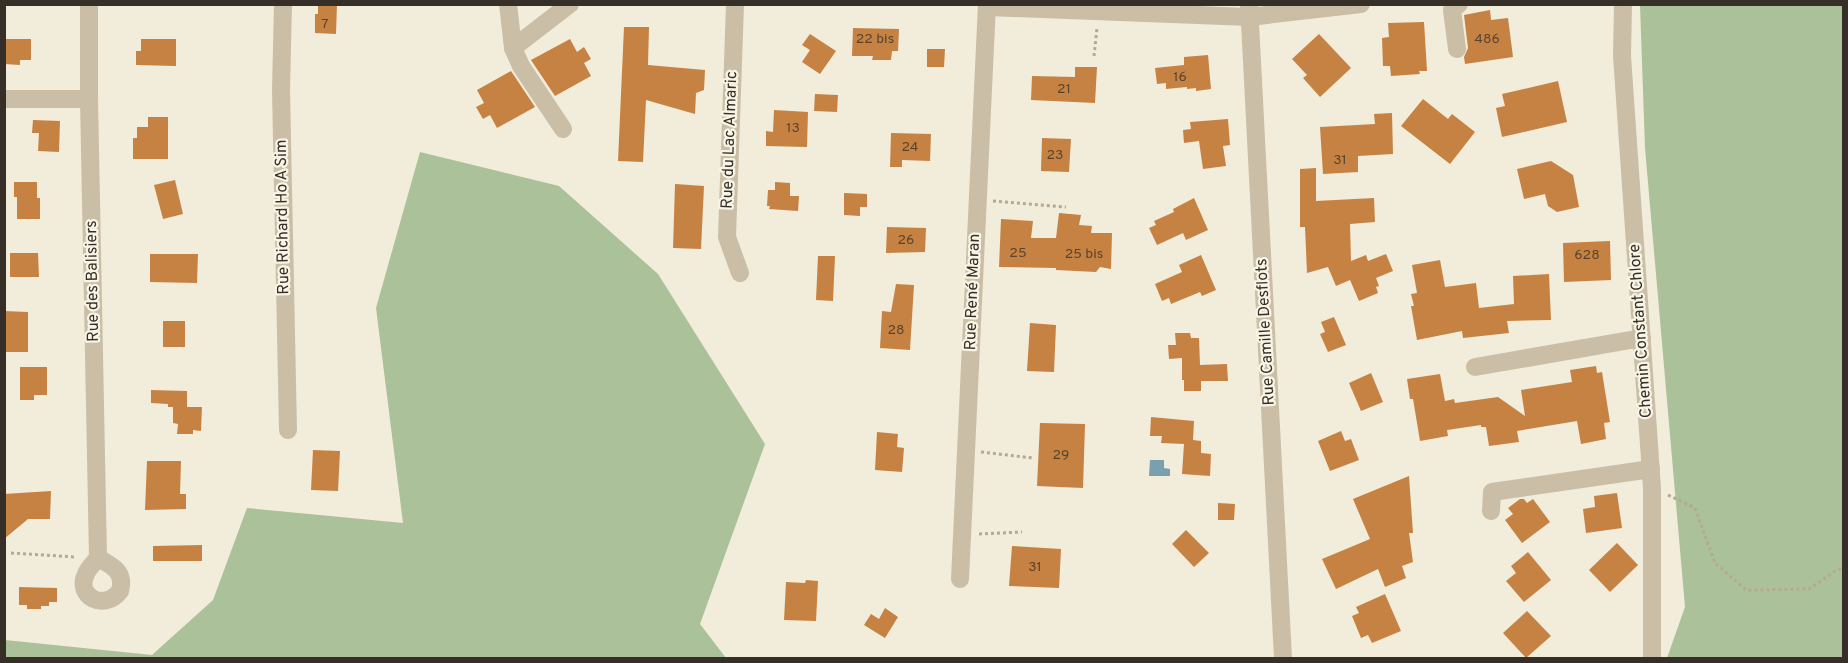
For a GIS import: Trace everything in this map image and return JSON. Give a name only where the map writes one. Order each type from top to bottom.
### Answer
[{"type":"street","name":"Rue des Balisiers","points":[[89,4],[98,558]]},
{"type":"street","name":"Rue Richard Ho A Sim","points":[[283,4],[280,90],[288,430]]},
{"type":"street","points":[[508,4],[513,48],[521,66],[562,129]]},
{"type":"street","points":[[513,48],[570,4]]},
{"type":"street","name":"Rue du Lac Almaric","points":[[735,4],[727,237],[740,273]]},
{"type":"street","points":[[987,6],[1098,13],[1249,11],[1361,4]]},
{"type":"street","points":[[1457,49],[1452,10],[1459,4]]},
{"type":"street","name":"Chemin Constant Chlore","points":[[1623,4],[1623,56],[1652,488],[1652,658]]},
{"type":"street","name":"Rue René Maran","points":[[960,579],[987,6]]},
{"type":"street","name":"Rue Camille Desflots","points":[[1249,11],[1283,658]]},
{"type":"street","points":[[4,99],[89,99]]},
{"type":"street","points":[[1475,367],[1642,338]]},
{"type":"street","points":[[1491,511],[1492,492],[1651,469]]},
{"type":"path","points":[[1094,56],[1098,13]]},
{"type":"path","points":[[977,200],[1066,207]]},
{"type":"path","points":[[966,450],[1033,458]]},
{"type":"path","points":[[1652,488],[1695,508],[1715,563],[1746,590],[1809,589],[1838,569],[1844,570]]},
{"type":"path","points":[[961,534],[1022,532]]},
{"type":"path","points":[[11,553],[98,558]]},
{"type":"green space","points":[[1640,5],[1843,5],[1843,658],[1667,658],[1685,607],[1645,148]]},
{"type":"green space","points":[[420,152],[559,186],[658,274],[765,444],[700,624],[726,658],[5,658],[5,640],[152,655],[213,600],[247,508],[403,523],[376,308]]},
{"type":"water","points":[[1150,460],[1164,460],[1164,468],[1170,469],[1170,476],[1149,476]]},
{"type":"building","points":[[318,4],[337,4],[336,34],[315,33],[315,14],[318,14]]},
{"type":"building","points":[[1490,10],[1491,20],[1508,18],[1513,57],[1465,64],[1464,57],[1468,48],[1464,15]]},
{"type":"building","points":[[1424,22],[1427,71],[1419,71],[1420,74],[1391,76],[1390,66],[1383,66],[1382,38],[1389,37],[1388,23]]},
{"type":"building","points":[[624,27],[649,27],[648,65],[705,70],[704,90],[696,93],[695,114],[646,100],[643,162],[618,161]]},
{"type":"building","points":[[853,28],[899,29],[898,51],[892,51],[891,60],[872,60],[873,56],[852,56]]},
{"type":"building","points":[[810,34],[836,51],[820,74],[802,62],[810,50],[802,45]]},
{"type":"building","points":[[1319,34],[1351,68],[1320,97],[1303,78],[1307,75],[1292,59]]},
{"type":"building","points":[[4,39],[31,39],[31,60],[20,60],[20,65],[4,64]]},
{"type":"building","points":[[141,39],[176,39],[176,66],[136,65],[136,51],[141,51]]},
{"type":"building","points":[[570,39],[577,52],[584,47],[591,59],[584,63],[591,76],[555,96],[531,60]]},
{"type":"building","points":[[927,49],[945,49],[944,67],[927,67]]},
{"type":"building","points":[[1208,55],[1211,89],[1196,91],[1196,88],[1187,89],[1187,87],[1166,89],[1166,83],[1157,84],[1155,68],[1184,65],[1184,57]]},
{"type":"building","points":[[1075,67],[1097,67],[1095,103],[1031,100],[1032,76],[1075,77]]},
{"type":"building","points":[[511,71],[535,107],[497,128],[490,115],[483,119],[476,107],[484,103],[477,90]]},
{"type":"building","points":[[1558,81],[1567,122],[1502,137],[1496,108],[1505,106],[1502,94]]},
{"type":"building","points":[[815,94],[838,95],[837,112],[814,111]]},
{"type":"building","points":[[1423,99],[1448,119],[1452,114],[1475,132],[1450,164],[1401,126]]},
{"type":"building","points":[[774,110],[808,112],[807,147],[766,146],[766,131],[773,132]]},
{"type":"building","points":[[1392,113],[1393,154],[1358,156],[1358,172],[1323,174],[1320,127],[1375,124],[1374,114]]},
{"type":"building","points":[[148,117],[168,117],[168,159],[133,159],[133,138],[137,138],[137,127],[148,127]]},
{"type":"building","points":[[1228,119],[1230,145],[1223,146],[1226,166],[1203,169],[1199,141],[1184,143],[1183,130],[1191,129],[1190,122]]},
{"type":"building","points":[[33,120],[60,121],[59,152],[38,151],[39,133],[32,133]]},
{"type":"building","points":[[891,133],[931,134],[930,161],[902,160],[902,167],[890,167]]},
{"type":"building","points":[[1042,138],[1071,139],[1069,172],[1041,171]]},
{"type":"building","points":[[1551,161],[1573,175],[1579,207],[1557,212],[1548,206],[1545,194],[1524,199],[1517,169]]},
{"type":"building","points":[[1316,168],[1316,201],[1374,198],[1375,222],[1350,224],[1351,261],[1366,255],[1368,261],[1386,254],[1393,271],[1376,278],[1379,286],[1376,287],[1378,293],[1359,301],[1350,280],[1336,286],[1328,267],[1307,273],[1305,227],[1300,227],[1300,169]]},
{"type":"building","points":[[175,180],[183,214],[163,219],[154,185]]},
{"type":"building","points":[[14,182],[37,182],[40,219],[17,219]]},
{"type":"building","points":[[775,182],[790,183],[790,196],[799,196],[798,211],[769,209],[770,206],[767,206],[768,190],[775,190]]},
{"type":"building","points":[[675,184],[704,186],[701,249],[673,248]]},
{"type":"building","points":[[844,193],[867,194],[867,207],[860,207],[860,216],[844,215]]},
{"type":"building","points":[[1194,198],[1208,230],[1186,240],[1183,233],[1157,245],[1149,228],[1156,225],[1154,221],[1174,212],[1173,209]]},
{"type":"building","points":[[1059,213],[1081,215],[1079,225],[1092,226],[1091,233],[1112,233],[1111,269],[1100,267],[1096,272],[1056,270],[1056,268],[999,267],[1001,219],[1033,221],[1031,238],[1056,238]]},
{"type":"building","points":[[887,227],[926,228],[925,252],[886,253]]},
{"type":"building","points":[[1610,241],[1611,280],[1564,282],[1563,243]]},
{"type":"building","points":[[10,253],[38,253],[39,277],[10,277]]},
{"type":"building","points":[[150,254],[198,254],[197,283],[150,282]]},
{"type":"building","points":[[1201,255],[1216,290],[1202,296],[1200,292],[1171,304],[1169,298],[1162,301],[1155,284],[1182,272],[1179,265]]},
{"type":"building","points":[[818,256],[835,256],[833,301],[816,300]]},
{"type":"building","points":[[1440,260],[1445,287],[1476,283],[1479,308],[1514,304],[1513,276],[1549,274],[1551,320],[1507,321],[1509,333],[1463,338],[1462,331],[1417,340],[1411,306],[1414,306],[1411,294],[1417,293],[1412,265]]},
{"type":"building","points":[[896,284],[914,285],[910,350],[880,348],[882,311],[891,312]]},
{"type":"building","points":[[4,311],[28,312],[28,352],[4,352]]},
{"type":"building","points":[[1334,317],[1346,345],[1328,352],[1320,334],[1325,332],[1321,322]]},
{"type":"building","points":[[163,321],[185,321],[185,347],[163,347]]},
{"type":"building","points":[[1030,323],[1056,325],[1054,372],[1027,371]]},
{"type":"building","points":[[1175,333],[1190,333],[1191,338],[1199,338],[1200,365],[1227,364],[1228,381],[1201,381],[1201,391],[1184,391],[1182,358],[1169,359],[1168,345],[1176,345]]},
{"type":"building","points":[[1596,366],[1597,373],[1602,372],[1610,422],[1604,423],[1606,439],[1581,444],[1577,421],[1517,431],[1519,442],[1489,446],[1486,427],[1481,427],[1481,425],[1447,430],[1448,436],[1420,441],[1407,379],[1440,374],[1445,401],[1454,399],[1455,403],[1498,397],[1525,416],[1521,390],[1572,382],[1570,370]]},
{"type":"building","points":[[20,367],[47,367],[47,395],[34,395],[34,400],[20,400]]},
{"type":"building","points":[[1371,373],[1383,402],[1361,411],[1349,383]]},
{"type":"building","points":[[151,390],[187,391],[187,407],[202,407],[201,431],[193,430],[193,434],[177,434],[178,424],[173,423],[173,407],[168,407],[168,404],[151,403]]},
{"type":"building","points":[[1151,417],[1194,421],[1193,440],[1201,441],[1201,453],[1211,454],[1210,476],[1182,474],[1184,444],[1161,443],[1162,436],[1150,436]]},
{"type":"building","points":[[1040,423],[1085,424],[1083,488],[1037,486]]},
{"type":"building","points":[[1341,431],[1345,441],[1351,439],[1359,460],[1330,471],[1318,441]]},
{"type":"building","points":[[877,432],[898,434],[897,447],[904,448],[902,472],[875,470]]},
{"type":"building","points":[[313,450],[340,451],[338,491],[311,490]]},
{"type":"building","points":[[147,461],[181,461],[180,494],[186,494],[186,509],[145,510]]},
{"type":"building","points":[[1409,476],[1413,533],[1409,533],[1413,562],[1402,566],[1406,578],[1385,587],[1378,569],[1336,589],[1322,559],[1370,539],[1353,499]]},
{"type":"building","points":[[51,491],[50,519],[28,519],[4,539],[4,494]]},
{"type":"building","points":[[1617,493],[1622,528],[1586,533],[1583,509],[1595,507],[1594,496]]},
{"type":"building","points":[[1520,499],[1524,499],[1527,503],[1533,499],[1550,522],[1522,543],[1505,520],[1513,514],[1508,508]]},
{"type":"building","points":[[1218,503],[1235,504],[1234,520],[1218,520]]},
{"type":"building","points":[[1186,530],[1209,553],[1194,567],[1172,544]]},
{"type":"building","points":[[1617,543],[1638,565],[1610,592],[1589,570]]},
{"type":"building","points":[[202,545],[202,561],[153,561],[153,546]]},
{"type":"building","points":[[1012,546],[1061,549],[1059,588],[1009,586]]},
{"type":"building","points":[[1528,552],[1551,580],[1524,602],[1506,581],[1516,573],[1511,566]]},
{"type":"building","points":[[806,580],[818,581],[816,621],[784,620],[786,582],[805,583]]},
{"type":"building","points":[[19,587],[57,588],[57,602],[49,602],[49,606],[41,606],[41,609],[27,609],[27,605],[19,605]]},
{"type":"building","points":[[1385,594],[1401,631],[1372,643],[1368,635],[1361,638],[1352,616],[1359,613],[1356,607]]},
{"type":"building","points":[[885,608],[898,617],[885,638],[864,625],[871,614],[879,619]]},
{"type":"building","points":[[1527,611],[1551,636],[1526,658],[1503,633]]}]
